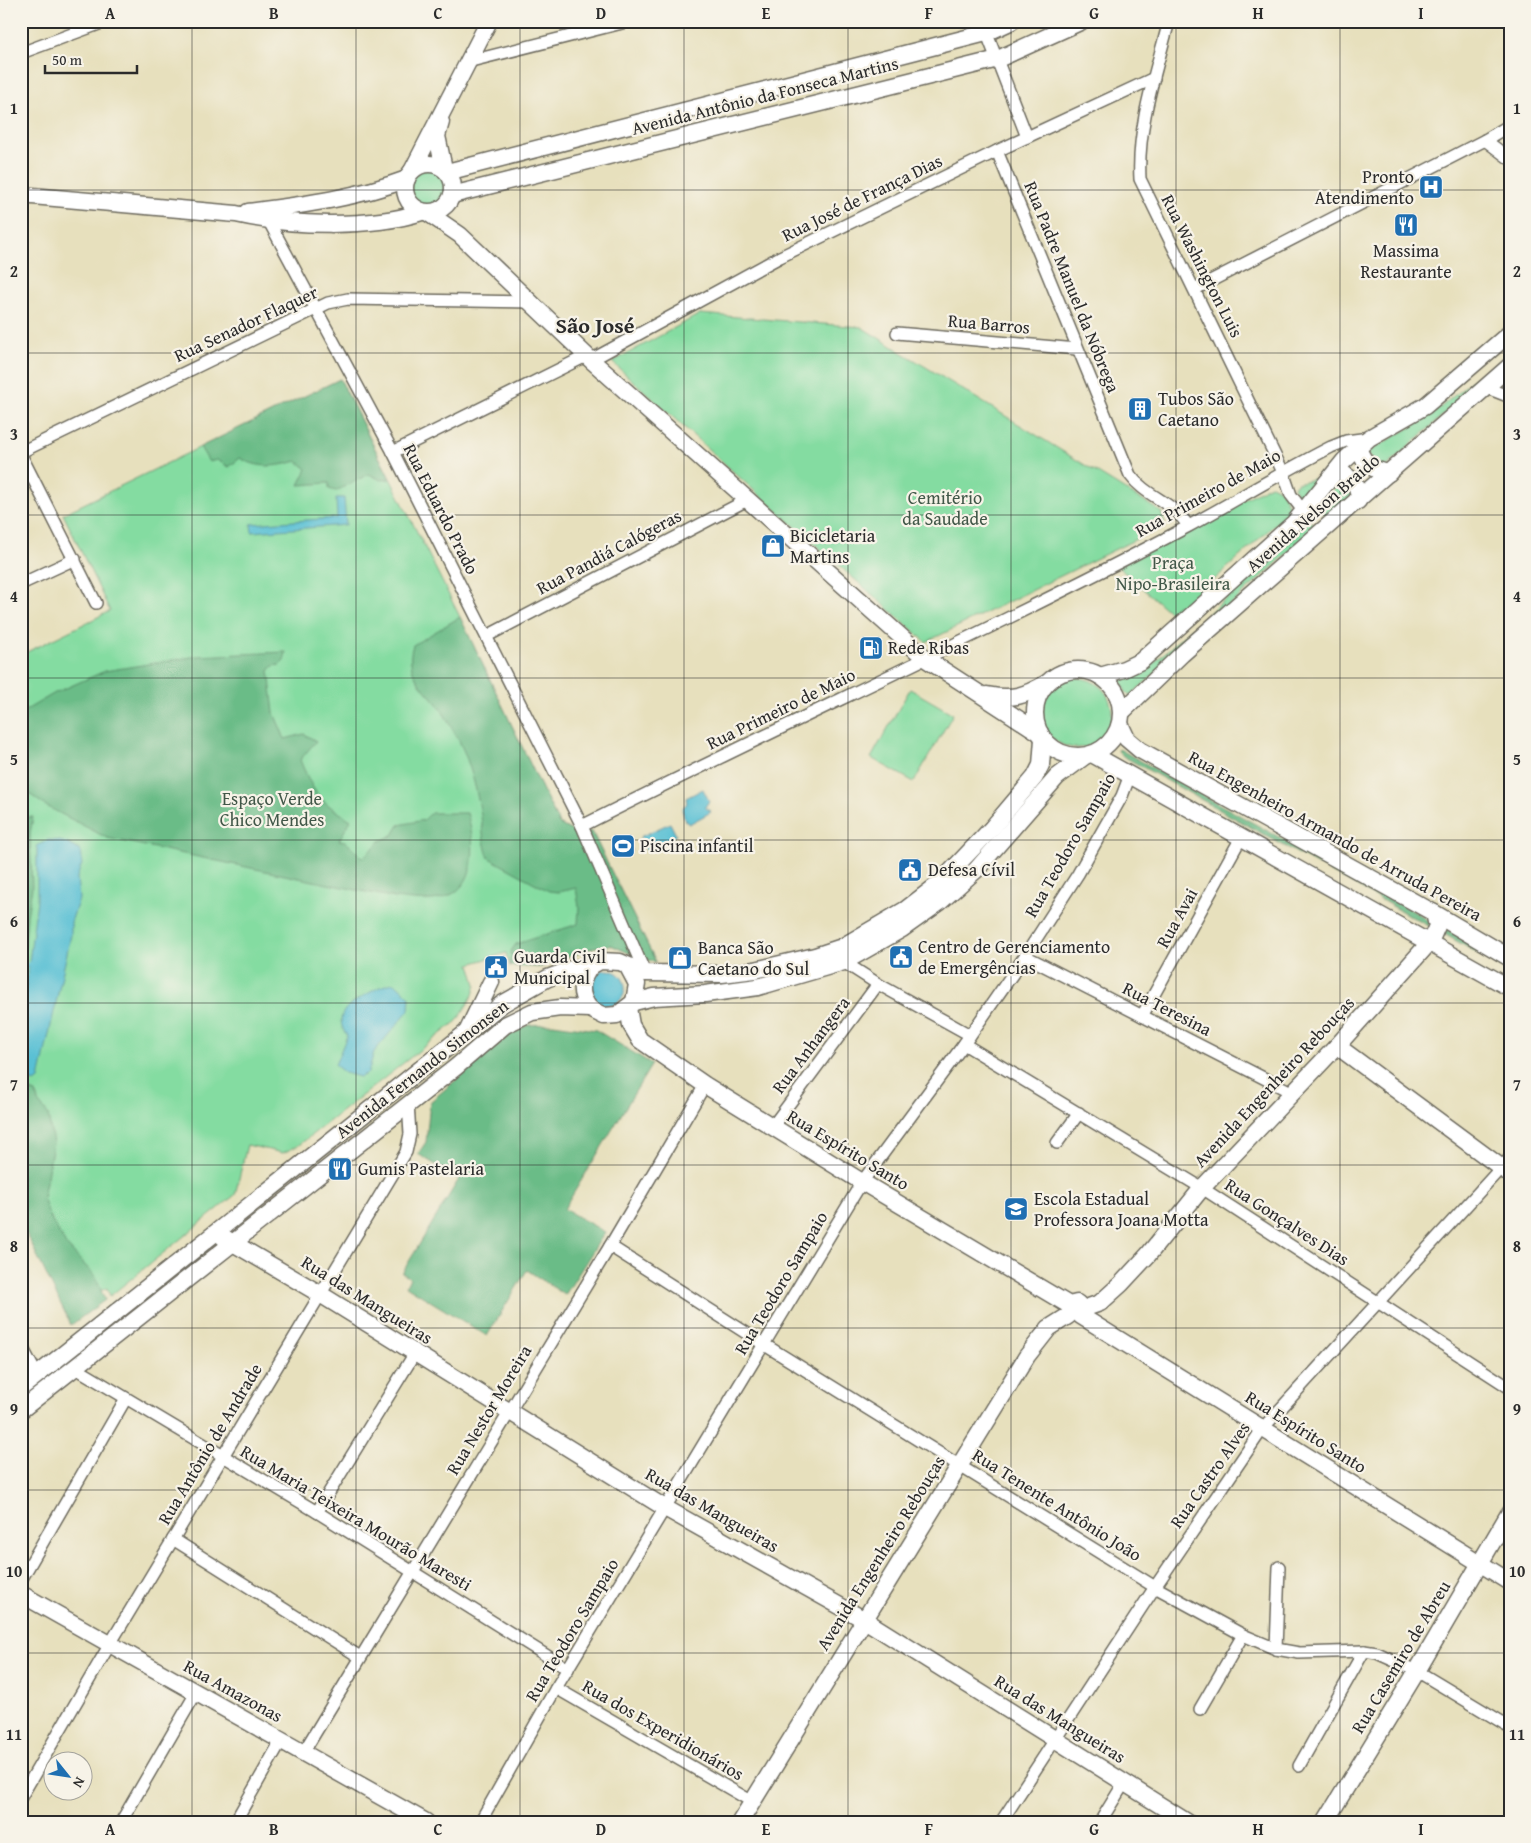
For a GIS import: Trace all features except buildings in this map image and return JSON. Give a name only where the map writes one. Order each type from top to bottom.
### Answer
[{"type":"street","points":[[21,52],[107,21]]},
{"type":"street","points":[[489,21],[470,61],[409,175],[405,191],[408,200],[460,235],[532,302],[588,358],[926,659],[1042,736],[1061,753],[1089,755],[1130,775],[1242,836],[1510,988]]},
{"type":"street","points":[[470,61],[630,21]]},
{"type":"street","name":"Avenida Antônio da Fonseca Martins","points":[[445,170],[1012,21]]},
{"type":"street","name":"Avenida Antônio da Fonseca Martins","points":[[451,197],[998,59],[1082,21]]},
{"type":"street","name":"Rua Washington Luis","points":[[1169,21],[1138,152],[1140,179],[1283,472],[1291,495],[1304,512]]},
{"type":"street","points":[[984,27],[1027,137]]},
{"type":"street","name":"Rua José de França Dias","points":[[392,452],[588,358],[780,257],[997,151],[1154,78]]},
{"type":"street","points":[[444,108],[437,136],[445,170],[452,180],[451,214],[460,235]]},
{"type":"street","points":[[1195,289],[1485,140],[1510,125]]},
{"type":"street","points":[[1485,140],[1510,159]]},
{"type":"street","name":"Rua Padre Manuel da Nóbrega","points":[[997,151],[1130,475],[1144,490],[1178,512],[1188,526]]},
{"type":"street","points":[[266,215],[311,202],[391,185],[409,175],[420,165],[428,163],[445,170]]},
{"type":"street","points":[[21,195],[266,215],[315,222],[381,222],[441,209],[451,197]]},
{"type":"street","points":[[311,202],[315,222]]},
{"type":"street","name":"Rua Eduardo Prado","points":[[266,215],[392,452],[582,826],[644,973]]},
{"type":"street","name":"Rua Senador Flaquer","points":[[21,453],[315,307],[348,299],[532,302]]},
{"type":"street","name":"Rua Barros","points":[[897,333],[1077,349]]},
{"type":"street","name":"Avenida Nelson Braido","points":[[1100,676],[1124,669],[1141,661],[1281,536],[1304,512],[1337,470],[1364,443],[1425,406],[1510,333]]},
{"type":"street","points":[[1466,372],[1479,369],[1508,372]]},
{"type":"street","name":"Avenida Nelson Braido","points":[[1121,718],[1182,654],[1487,388],[1508,372]]},
{"type":"street","points":[[1487,388],[1510,397]]},
{"type":"street","name":"Rua Primeiro de Maio","points":[[582,826],[747,744],[926,659],[1188,526],[1283,472],[1346,441],[1364,443]]},
{"type":"street","points":[[1364,443],[1362,458],[1371,468],[1389,473]]},
{"type":"street","points":[[21,453],[96,603]]},
{"type":"street","points":[[1337,470],[1354,481],[1360,494],[1358,500]]},
{"type":"street","name":"Rua Pandiá Calógeras","points":[[486,636],[748,499]]},
{"type":"street","points":[[1304,512],[1321,521],[1336,521]]},
{"type":"street","points":[[21,584],[75,558]]},
{"type":"street","points":[[982,695],[1012,698],[1031,692],[1062,674],[1074,670],[1088,671],[1100,676],[1111,685],[1119,698],[1121,718],[1116,734],[1108,745],[1089,755]]},
{"type":"street","points":[[1042,736],[1036,720],[1036,705],[1041,692],[1050,681]]},
{"type":"street","name":"Rua Engenheiro Armando de Arruda Pereira","points":[[1121,718],[1127,739],[1140,750],[1434,913],[1510,958]]},
{"type":"street","name":"Avenida Fernando Simonsen","points":[[21,1388],[502,1004],[528,988],[558,974],[591,966],[600,961],[610,960],[620,962],[644,973],[722,974],[755,970],[842,947],[905,910],[940,883],[992,828],[1036,777],[1041,765],[1042,736]]},
{"type":"street","name":"Avenida Fernando Simonsen","points":[[21,1410],[505,1025],[519,1017],[542,1009],[590,1009],[604,1016],[617,1015],[631,1005],[654,997],[705,994],[758,987],[844,962],[902,930],[940,902],[976,870],[1057,777],[1089,755]]},
{"type":"street","name":"Rua Teodoro Sampaio","points":[[480,1822],[556,1688],[765,1346],[862,1182],[967,1039],[1025,956],[1078,874],[1122,796],[1130,775]]},
{"type":"street","name":"Rua Avai","points":[[1142,1016],[1242,836]]},
{"type":"street","name":"Avenida Engenheiro Rebouças","points":[[740,1822],[863,1619],[1040,1337],[1054,1324],[1075,1311],[1100,1303],[1148,1255],[1202,1188],[1337,1046],[1430,942],[1437,926],[1434,913]]},
{"type":"street","name":"Rua Gonçalves Dias","points":[[828,951],[1079,1113],[1202,1188],[1380,1302],[1510,1388]]},
{"type":"street","name":"Rua Teresina","points":[[1025,956],[1293,1093]]},
{"type":"street","points":[[590,1009],[584,1002],[581,989],[584,975],[591,966]]},
{"type":"street","points":[[628,967],[637,984],[631,1005]]},
{"type":"street","points":[[467,1033],[490,982]]},
{"type":"street","name":"Rua Anhangera","points":[[772,1127],[878,984]]},
{"type":"street","name":"Rua Espírito Santo","points":[[631,1005],[632,1025],[640,1040],[705,1085],[1075,1311],[1510,1582]]},
{"type":"street","points":[[1337,1046],[1507,1166]]},
{"type":"street","name":"Rua Nestor Moreira","points":[[303,1752],[508,1410],[610,1246],[705,1085]]},
{"type":"street","name":"Rua Antônio de Andrade","points":[[21,1797],[110,1644],[406,1152],[410,1134],[408,1103]]},
{"type":"street","points":[[1057,1143],[1079,1113]]},
{"type":"street","name":"Rua Castro Alves","points":[[1001,1822],[1155,1587],[1263,1428],[1507,1166]]},
{"type":"street","name":"Rua das Mangueiras","points":[[217,1233],[320,1294],[666,1508],[863,1619],[1187,1822]]},
{"type":"street","name":"Rua Tenente Antônio João","points":[[610,1246],[765,1346],[1155,1587],[1243,1635],[1276,1649],[1299,1654],[1364,1651],[1387,1656],[1417,1671],[1510,1727]]},
{"type":"street","points":[[21,1344],[38,1375]]},
{"type":"street","points":[[317,1512],[415,1353]]},
{"type":"street","name":"Rua Maria Teixeira Mourão Maresti","points":[[74,1367],[125,1400],[317,1512],[568,1669]]},
{"type":"street","points":[[21,1580],[125,1400]]},
{"type":"street","name":"Rua Casemiro de Abreu","points":[[1325,1822],[1417,1671],[1510,1512]]},
{"type":"street","points":[[173,1539],[360,1658]]},
{"type":"street","points":[[1276,1649],[1279,1567]]},
{"type":"street","name":"Rua Amazonas","points":[[21,1594],[426,1822]]},
{"type":"street","points":[[1200,1708],[1243,1635]]},
{"type":"street","points":[[1299,1766],[1364,1651]]},
{"type":"street","name":"Rua dos Experidionários","points":[[556,1688],[752,1802]]},
{"type":"street","points":[[121,1822],[196,1693]]},
{"type":"street","points":[[235,1822],[281,1740]]},
{"type":"street","points":[[1100,1822],[1124,1783]]},
{"type":"green space","points":[[429,169],[442,175],[448,188],[442,201],[429,207],[416,201],[410,188],[416,175]]},
{"type":"green space","name":"Cemitério da Saudade","points":[[700,314],[861,327],[1161,512],[1165,525],[926,642],[612,362]]},
{"type":"green space","points":[[1486,376],[1384,469],[1366,453],[1430,416],[1473,380]]},
{"type":"green space","name":"Espaço Verde Chico Mendes","points":[[340,379],[460,617],[559,824],[574,832],[592,832],[656,962],[640,958],[611,945],[595,947],[541,967],[510,966],[506,953],[470,964],[476,984],[473,995],[457,1021],[299,1145],[283,1153],[247,1145],[235,1195],[110,1296],[107,1288],[100,1291],[105,1300],[21,1221],[21,655],[110,611],[63,514]]},
{"type":"green space","points":[[340,379],[390,479],[381,480],[369,474],[336,491],[329,489],[329,483],[299,485],[307,469],[297,461],[268,466],[247,462],[240,458],[229,467],[217,460],[209,462],[200,447]]},
{"type":"green space","points":[[1313,479],[1322,482],[1304,505],[1297,497],[1294,487],[1297,483]]},
{"type":"green space","points":[[1340,482],[1348,486],[1352,495],[1329,515],[1316,511]]},
{"type":"green space","name":"Praça Nipo-Brasileira","points":[[1271,485],[1281,490],[1291,510],[1174,616],[1117,566]]},
{"type":"green space","points":[[1308,521],[1315,524],[1310,533],[1130,696],[1126,693],[1121,680],[1141,674],[1298,534],[1298,530]]},
{"type":"green space","points":[[460,617],[559,824],[574,832],[592,832],[656,962],[640,958],[611,945],[595,947],[541,967],[510,966],[511,951],[516,944],[578,924],[579,907],[576,888],[559,892],[549,891],[489,858],[484,840],[476,789],[463,750],[442,711],[416,678],[411,663],[413,645]]},
{"type":"green space","points":[[286,652],[284,661],[280,665],[273,666],[269,671],[274,713],[285,739],[304,734],[316,741],[300,760],[319,796],[331,807],[351,820],[339,840],[345,841],[363,858],[380,841],[393,835],[399,825],[424,820],[431,813],[467,813],[472,835],[472,859],[470,871],[458,890],[448,896],[435,900],[395,898],[107,838],[46,806],[21,788],[21,713],[55,693],[105,671],[198,656]]},
{"type":"green space","points":[[1070,678],[1084,678],[1097,684],[1106,693],[1112,706],[1110,726],[1102,738],[1084,748],[1070,748],[1057,742],[1048,733],[1042,720],[1042,706],[1048,693],[1057,684]]},
{"type":"green space","points":[[910,689],[953,714],[914,782],[871,758]]},
{"type":"green space","points":[[1119,749],[1422,916],[1428,921],[1430,927],[1123,756],[1118,751]]},
{"type":"green space","points":[[33,817],[30,834],[32,888],[27,916],[21,1000],[21,818]]},
{"type":"green space","points":[[1443,927],[1510,967],[1510,972],[1441,932]]},
{"type":"green space","points":[[553,1024],[596,1030],[652,1064],[564,1209],[605,1232],[565,1295],[527,1270],[487,1336],[406,1286],[410,1278],[402,1273],[459,1179],[418,1154],[426,1142],[430,1102],[509,1035],[528,1025]]},
{"type":"green space","points":[[21,1088],[36,1093],[38,1102],[48,1114],[53,1144],[43,1198],[50,1217],[66,1245],[95,1276],[105,1300],[71,1325],[21,1223]]},
{"type":"water","points":[[336,498],[344,498],[346,525],[252,532],[251,524],[337,518]]},
{"type":"water","points":[[703,789],[709,801],[705,807],[711,812],[689,824],[685,821],[682,809],[687,803],[686,798]]},
{"type":"water","points":[[670,823],[676,835],[647,852],[640,837]]},
{"type":"water","name":"Piscina infantil","points":[[625,836],[632,851],[623,855],[615,840]]},
{"type":"water","points":[[48,840],[65,842],[76,848],[80,851],[82,864],[77,877],[79,899],[71,922],[71,935],[39,1079],[35,1082],[21,1078],[23,1009],[37,900],[37,846]]},
{"type":"water","points":[[607,970],[620,975],[625,988],[620,1001],[607,1006],[594,1001],[589,988],[594,975]]},
{"type":"water","points":[[395,983],[410,997],[409,1010],[374,1052],[368,1073],[360,1077],[345,1073],[335,1065],[347,1036],[341,1021],[342,1015],[350,1005],[372,991]]},
{"type":"waterway","points":[[21,968],[30,964]]},
{"type":"place","name":"Pronto Atendimento","points":[[1431,187]]},
{"type":"place","name":"Massima Restaurante","points":[[1406,225]]},
{"type":"place","name":"Tubos São Caetano","points":[[1140,409]]},
{"type":"place","name":"Bicicletaria Martins","points":[[773,546]]},
{"type":"place","name":"Rede Ribas","points":[[871,648]]},
{"type":"place","name":"Piscina infantil","points":[[623,846]]},
{"type":"place","name":"Defesa Cívil","points":[[910,870]]},
{"type":"place","name":"Centro de Gerenciamento de Emergências","points":[[901,957]]},
{"type":"place","name":"Banca São Caetano do Sul","points":[[680,958]]},
{"type":"place","name":"Guarda Civil Municipal","points":[[496,967]]},
{"type":"place","name":"Gumis Pastelaria","points":[[340,1169]]},
{"type":"place","name":"Escola Estadual Professora Joana Motta","points":[[1016,1209]]},
{"type":"district","name":"São José","points":[[595,325]]}]
